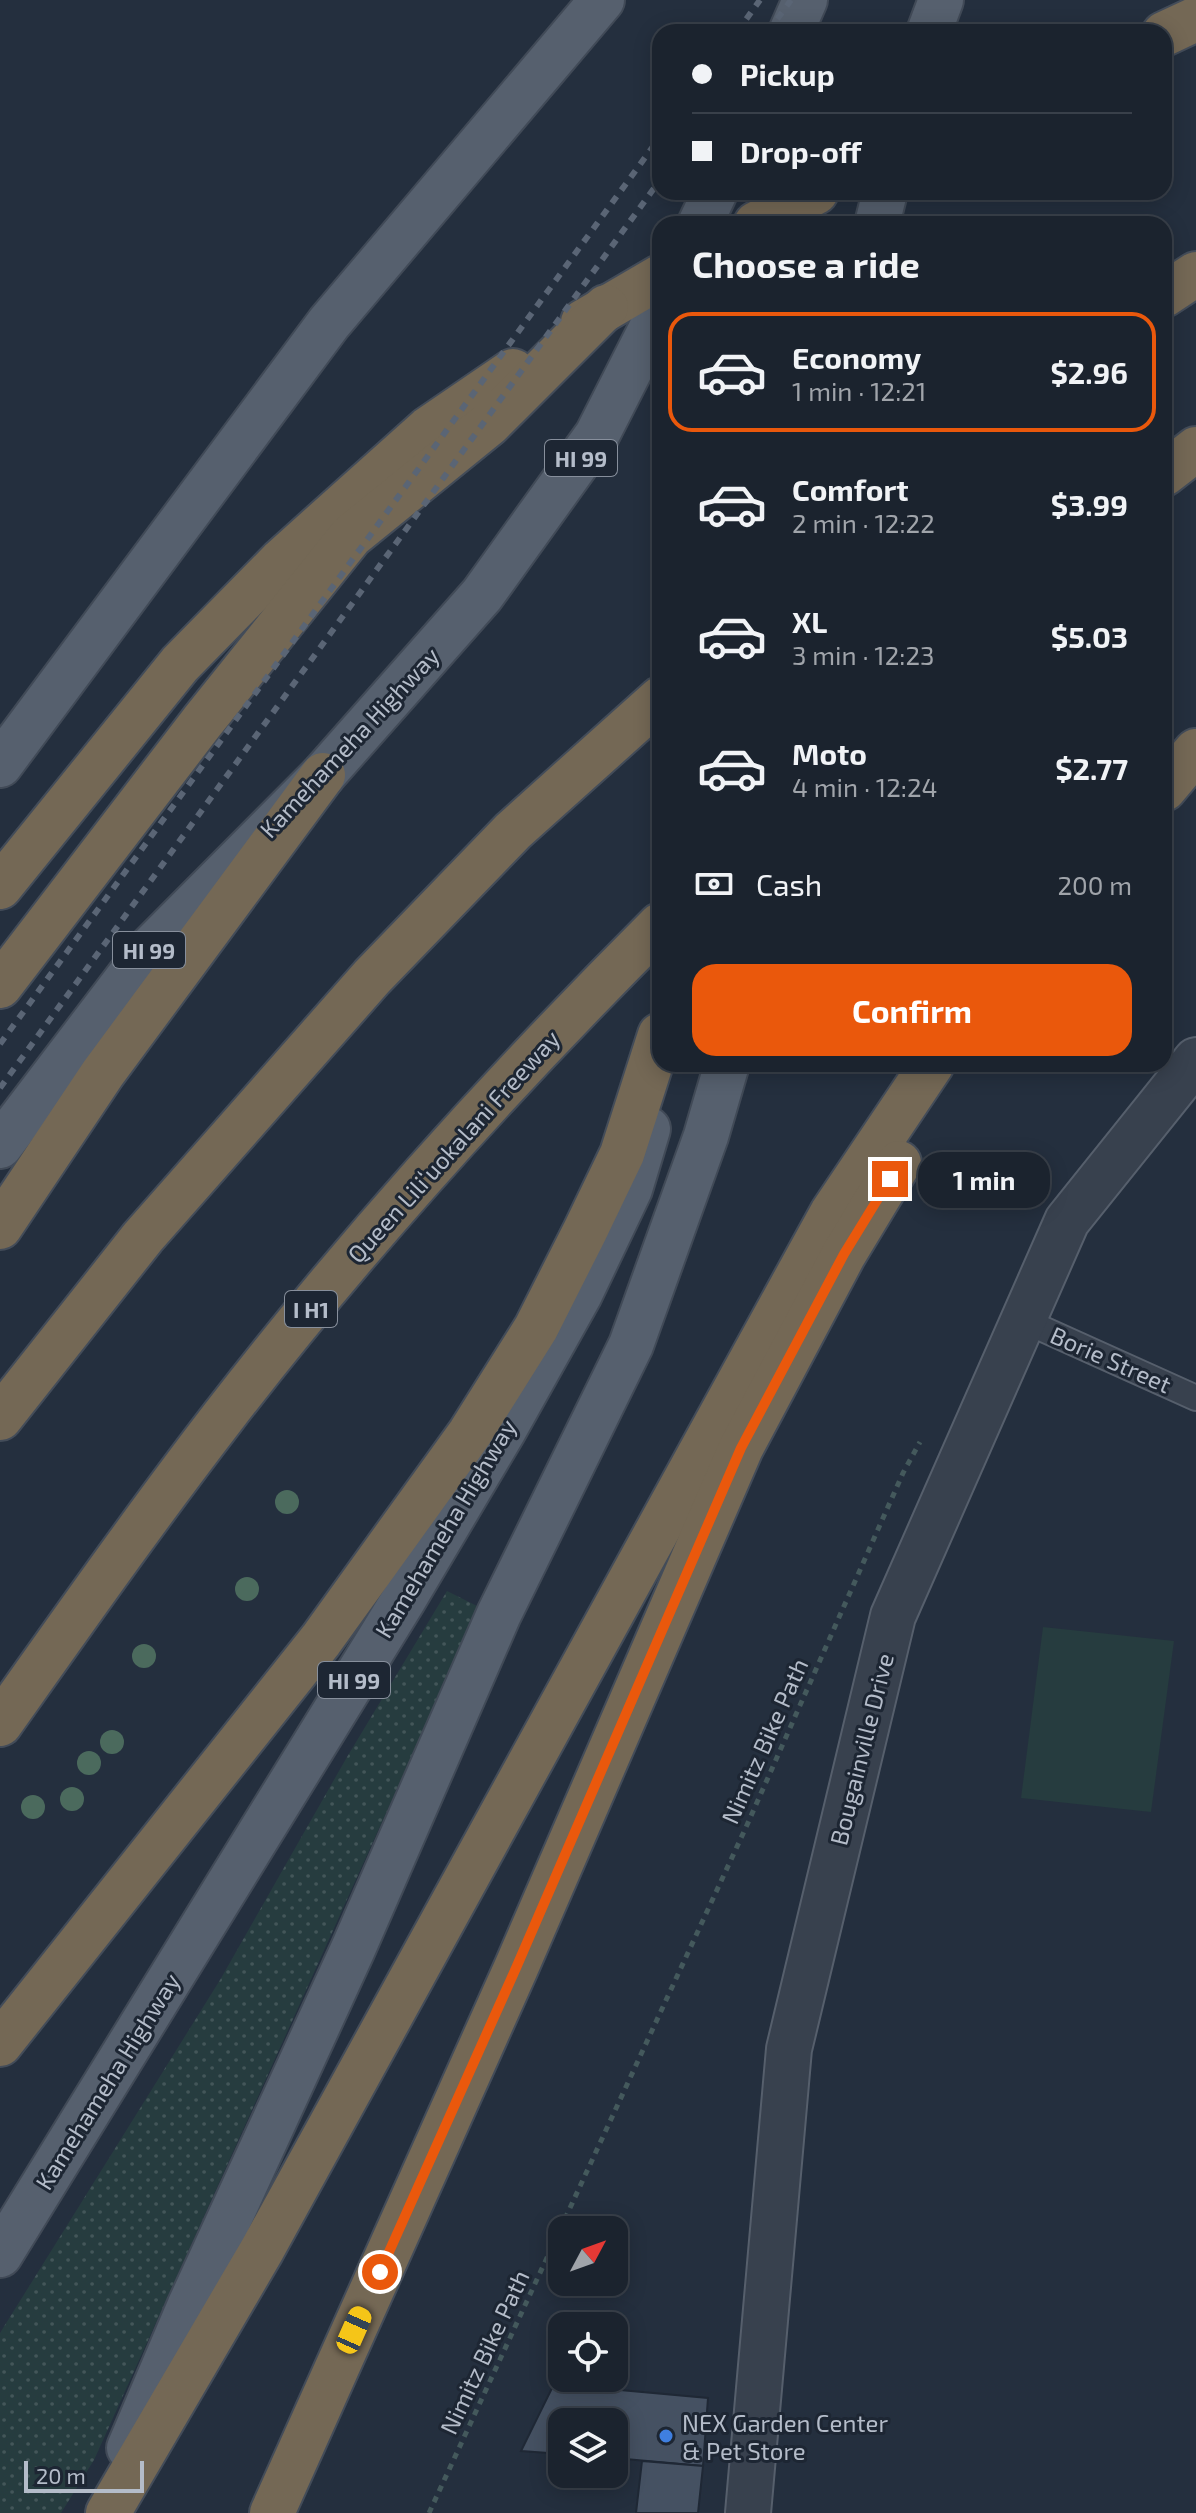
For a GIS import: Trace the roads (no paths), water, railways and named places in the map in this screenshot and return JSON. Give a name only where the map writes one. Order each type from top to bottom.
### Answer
[{"type":"highway","points":[[1172,30],[1196,19]]},
{"type":"highway","points":[[771,216],[801,200]]},
{"type":"highway","points":[[1172,290],[1196,274]]},
{"type":"highway","points":[[0,887],[180,664],[282,560],[428,429],[606,307],[652,281]]},
{"type":"highway","points":[[0,986],[202,722],[351,536],[489,424],[606,307]]},
{"type":"highway","points":[[1172,468],[1196,449]]},
{"type":"highway","points":[[0,1418],[143,1237],[372,977],[513,831],[652,706]]},
{"type":"highway","points":[[1172,752],[1196,723]]},
{"type":"highway","points":[[1172,780],[1196,751]]},
{"type":"highway","points":[[0,1227],[103,1073],[323,775]]},
{"type":"highway","name":"Queen Liliʻuokalani Freeway","points":[[0,1724],[225,1415],[386,1218],[555,1030],[652,933]]},
{"type":"highway","points":[[108,2513],[270,2237],[832,1213],[927,1072]]},
{"type":"highway","points":[[272,2513],[516,1968],[741,1448],[844,1254],[956,1072]]},
{"type":"highway","points":[[0,2044],[321,1640],[470,1433],[536,1328],[655,1082]]},
{"type":"main road","points":[[0,765],[329,323],[602,0]]},
{"type":"main road","points":[[794,24],[805,0]]},
{"type":"main road","points":[[932,24],[941,0]]},
{"type":"main road","name":"Kamehameha Highway","points":[[0,1146],[149,950],[323,775],[482,595],[597,435],[652,327]]},
{"type":"main road","points":[[102,2513],[189,2307],[353,1949],[499,1614],[631,1345],[706,1136],[725,1072]]},
{"type":"main road","name":"Kamehameha Highway","points":[[0,2255],[404,1599],[580,1294],[630,1189],[655,1082]]},
{"type":"street","name":"Bougainville Drive","points":[[748,2513],[789,2049],[893,1616],[1067,1221],[1196,1060]]},
{"type":"lane","name":"Borie Street","points":[[1025,1321],[1196,1398]]},
{"type":"railway","points":[[743,24],[760,0]]},
{"type":"railway","points":[[774,24],[791,0]]},
{"type":"railway","points":[[0,1044],[652,148]]},
{"type":"railway","points":[[0,1088],[652,191]]},
{"type":"place","name":"NEX Garden Center & Pet Store","points":[[666,2436]]}]
